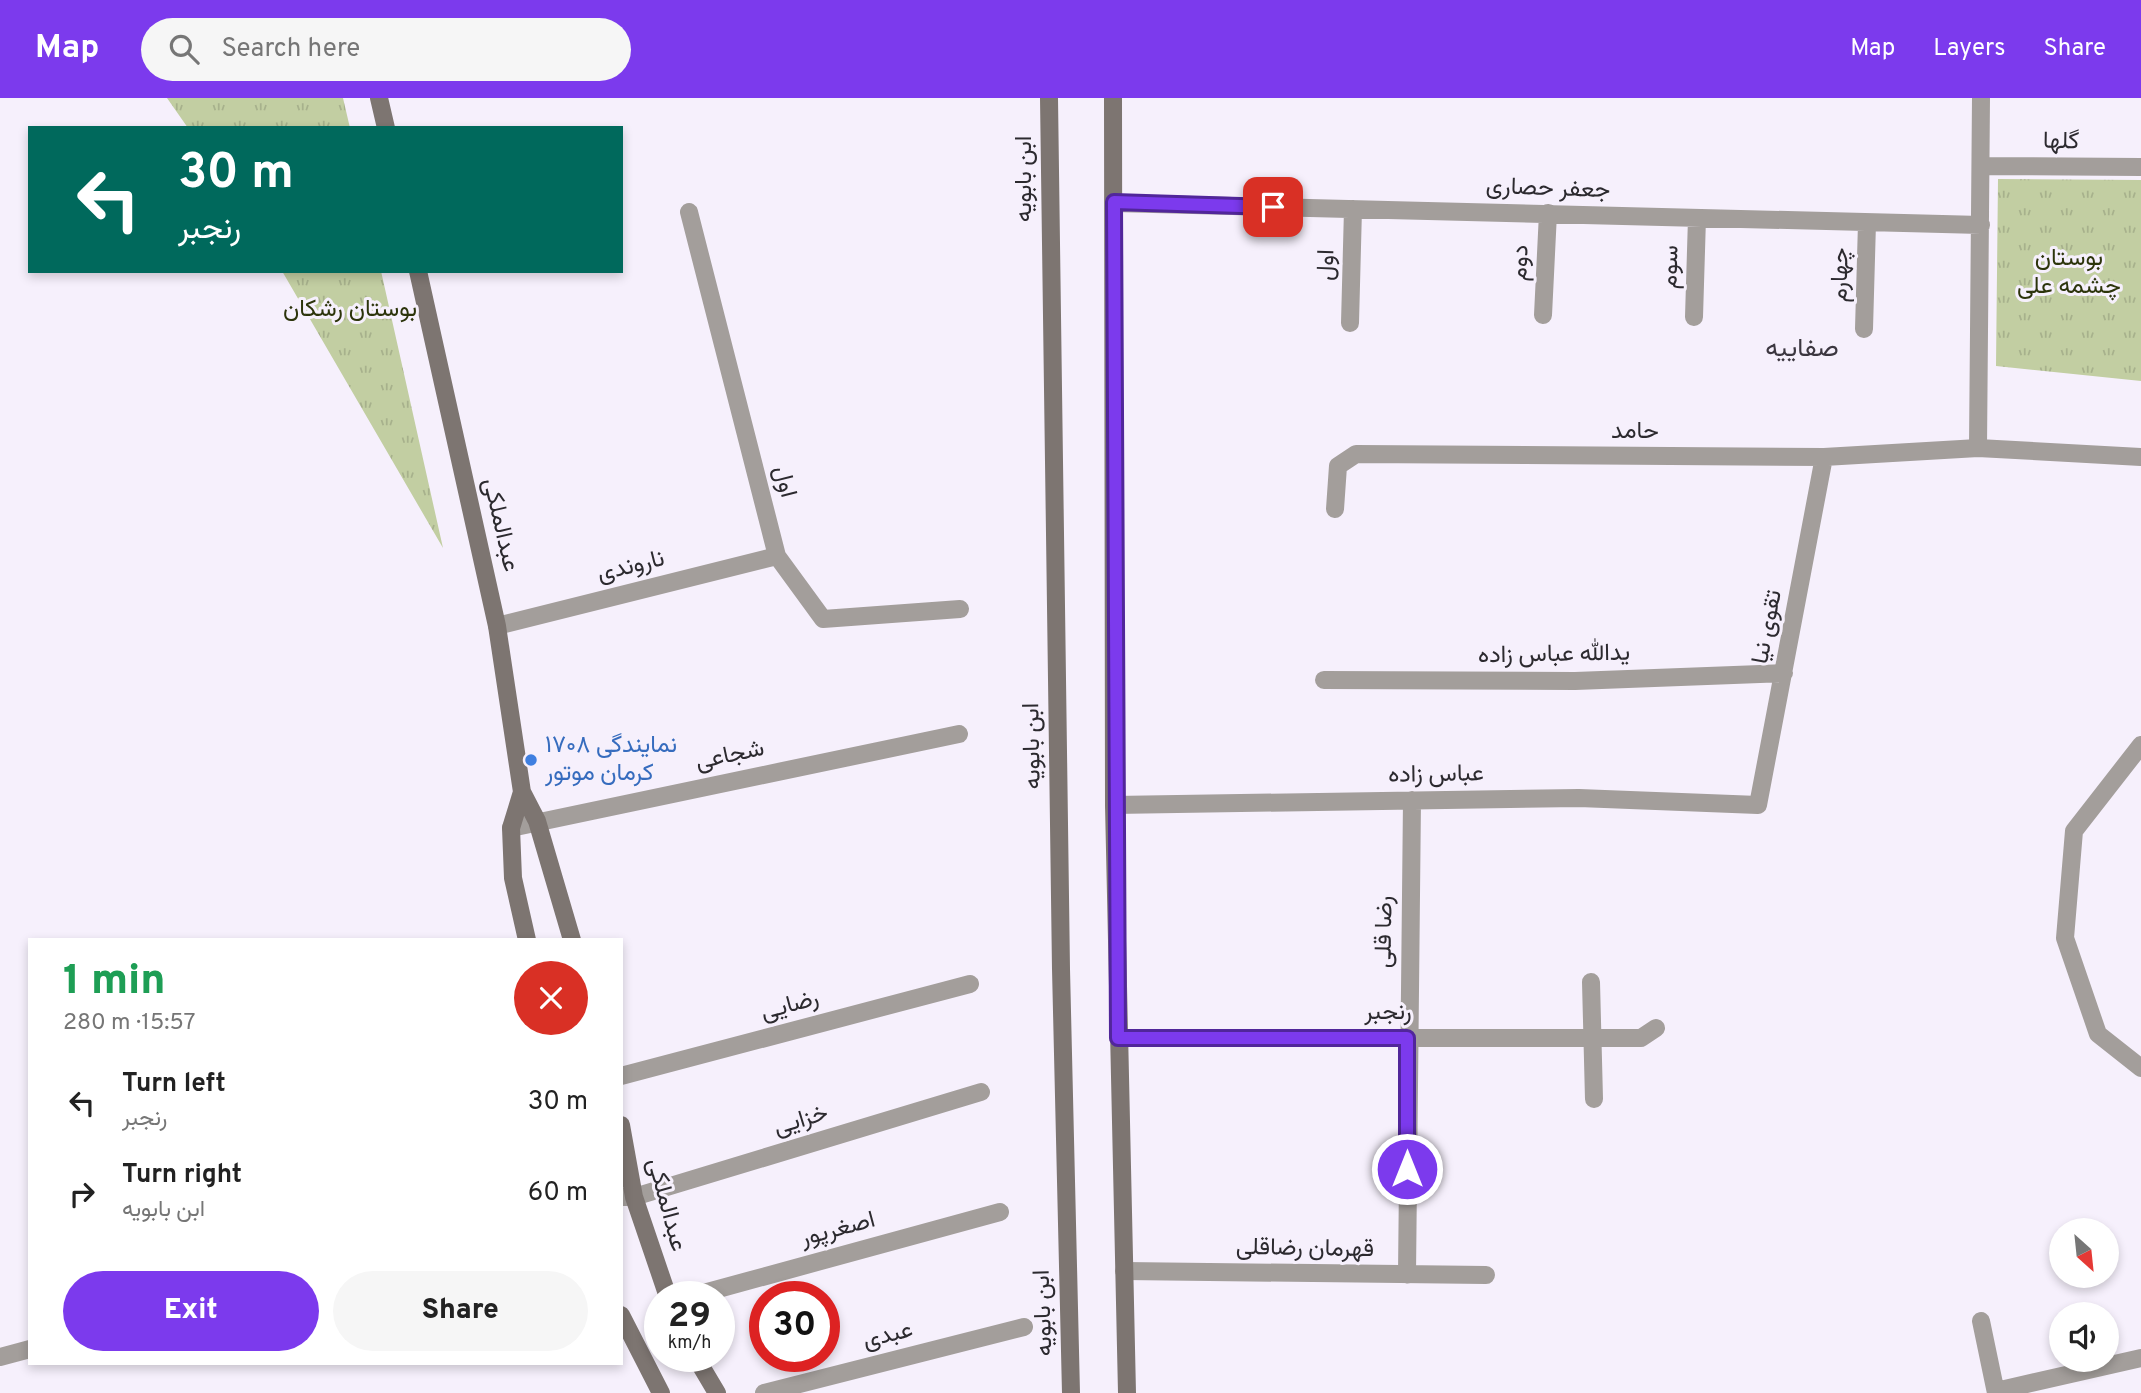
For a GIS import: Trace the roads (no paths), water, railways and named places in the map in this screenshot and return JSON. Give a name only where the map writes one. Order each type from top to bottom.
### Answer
[{"type":"main road","points":[[379,98],[386,126]]},
{"type":"main road","name":"ابن بابویه","points":[[1049,98],[1061,969],[1071,1393]]},
{"type":"main road","points":[[1113,98],[1114,804],[1127,1393]]},
{"type":"main road","name":"عبدالملکی","points":[[418,273],[497,626],[522,792],[537,821],[571,938]]},
{"type":"main road","name":"عبدالملکی","points":[[522,792],[511,828],[513,878],[527,938]]},
{"type":"main road","name":"عبدالملکی","points":[[623,1146],[628,1197],[662,1281]]},
{"type":"main road","points":[[623,1319],[661,1393]]},
{"type":"main road","points":[[705,1372],[717,1393]]},
{"type":"street","points":[[1978,448],[1981,98]]},
{"type":"street","name":"گلها","points":[[1981,166],[2141,167]]},
{"type":"street","name":"جعفر حصاری","points":[[1114,202],[1982,225]]},
{"type":"street","name":"اول","points":[[1350,323],[1353,209]]},
{"type":"street","name":"اول","points":[[689,212],[778,556],[823,619],[960,609]]},
{"type":"street","name":"دوم","points":[[1543,315],[1548,213]]},
{"type":"street","name":"سوم","points":[[1694,317],[1697,218]]},
{"type":"street","name":"چهارم","points":[[1864,328],[1867,223]]},
{"type":"street","name":"حامد","points":[[1335,509],[1338,466],[1356,454],[1824,457],[1978,448],[2141,457]]},
{"type":"street","name":"تقوی نیا","points":[[1758,806],[1824,457]]},
{"type":"street","name":"ناروندی","points":[[497,626],[778,556]]},
{"type":"street","name":"یدالله عباس زاده","points":[[1324,680],[1575,681],[1784,673]]},
{"type":"street","name":"شجاعی","points":[[511,828],[959,734]]},
{"type":"street","points":[[2141,746],[2074,831],[2066,938],[2098,1034],[2141,1068]]},
{"type":"street","name":"عباس زاده","points":[[1114,804],[1579,799],[1758,806]]},
{"type":"street","name":"رضا قلی","points":[[1407,1275],[1407,1038],[1412,800]]},
{"type":"street","points":[[1591,982],[1594,1099]]},
{"type":"street","name":"رضایی","points":[[623,1075],[970,984]]},
{"type":"street","name":"رنجبر","points":[[1118,1038],[1642,1038],[1656,1028]]},
{"type":"street","name":"خزایی","points":[[628,1197],[981,1092]]},
{"type":"street","name":"اصغرپور","points":[[735,1284],[1000,1212]]},
{"type":"street","name":"قهرمان رضاقلی","points":[[1124,1271],[1486,1275]]},
{"type":"street","points":[[1981,1321],[1996,1392],[2141,1358]]},
{"type":"street","name":"عبدی","points":[[764,1393],[1024,1327]]},
{"type":"street","points":[[0,1357],[28,1350]]},
{"type":"place","name":"نمایندگی ۱۷۰۸ کرمان موتور","points":[[531,760]]},
{"type":"district","name":"صفاییه","points":[[1802,349]]},
{"type":"park label","name":"بوستان چشمه علی","points":[[2069,273]]},
{"type":"park label","name":"بوستان رشکان","points":[[350,310]]}]
